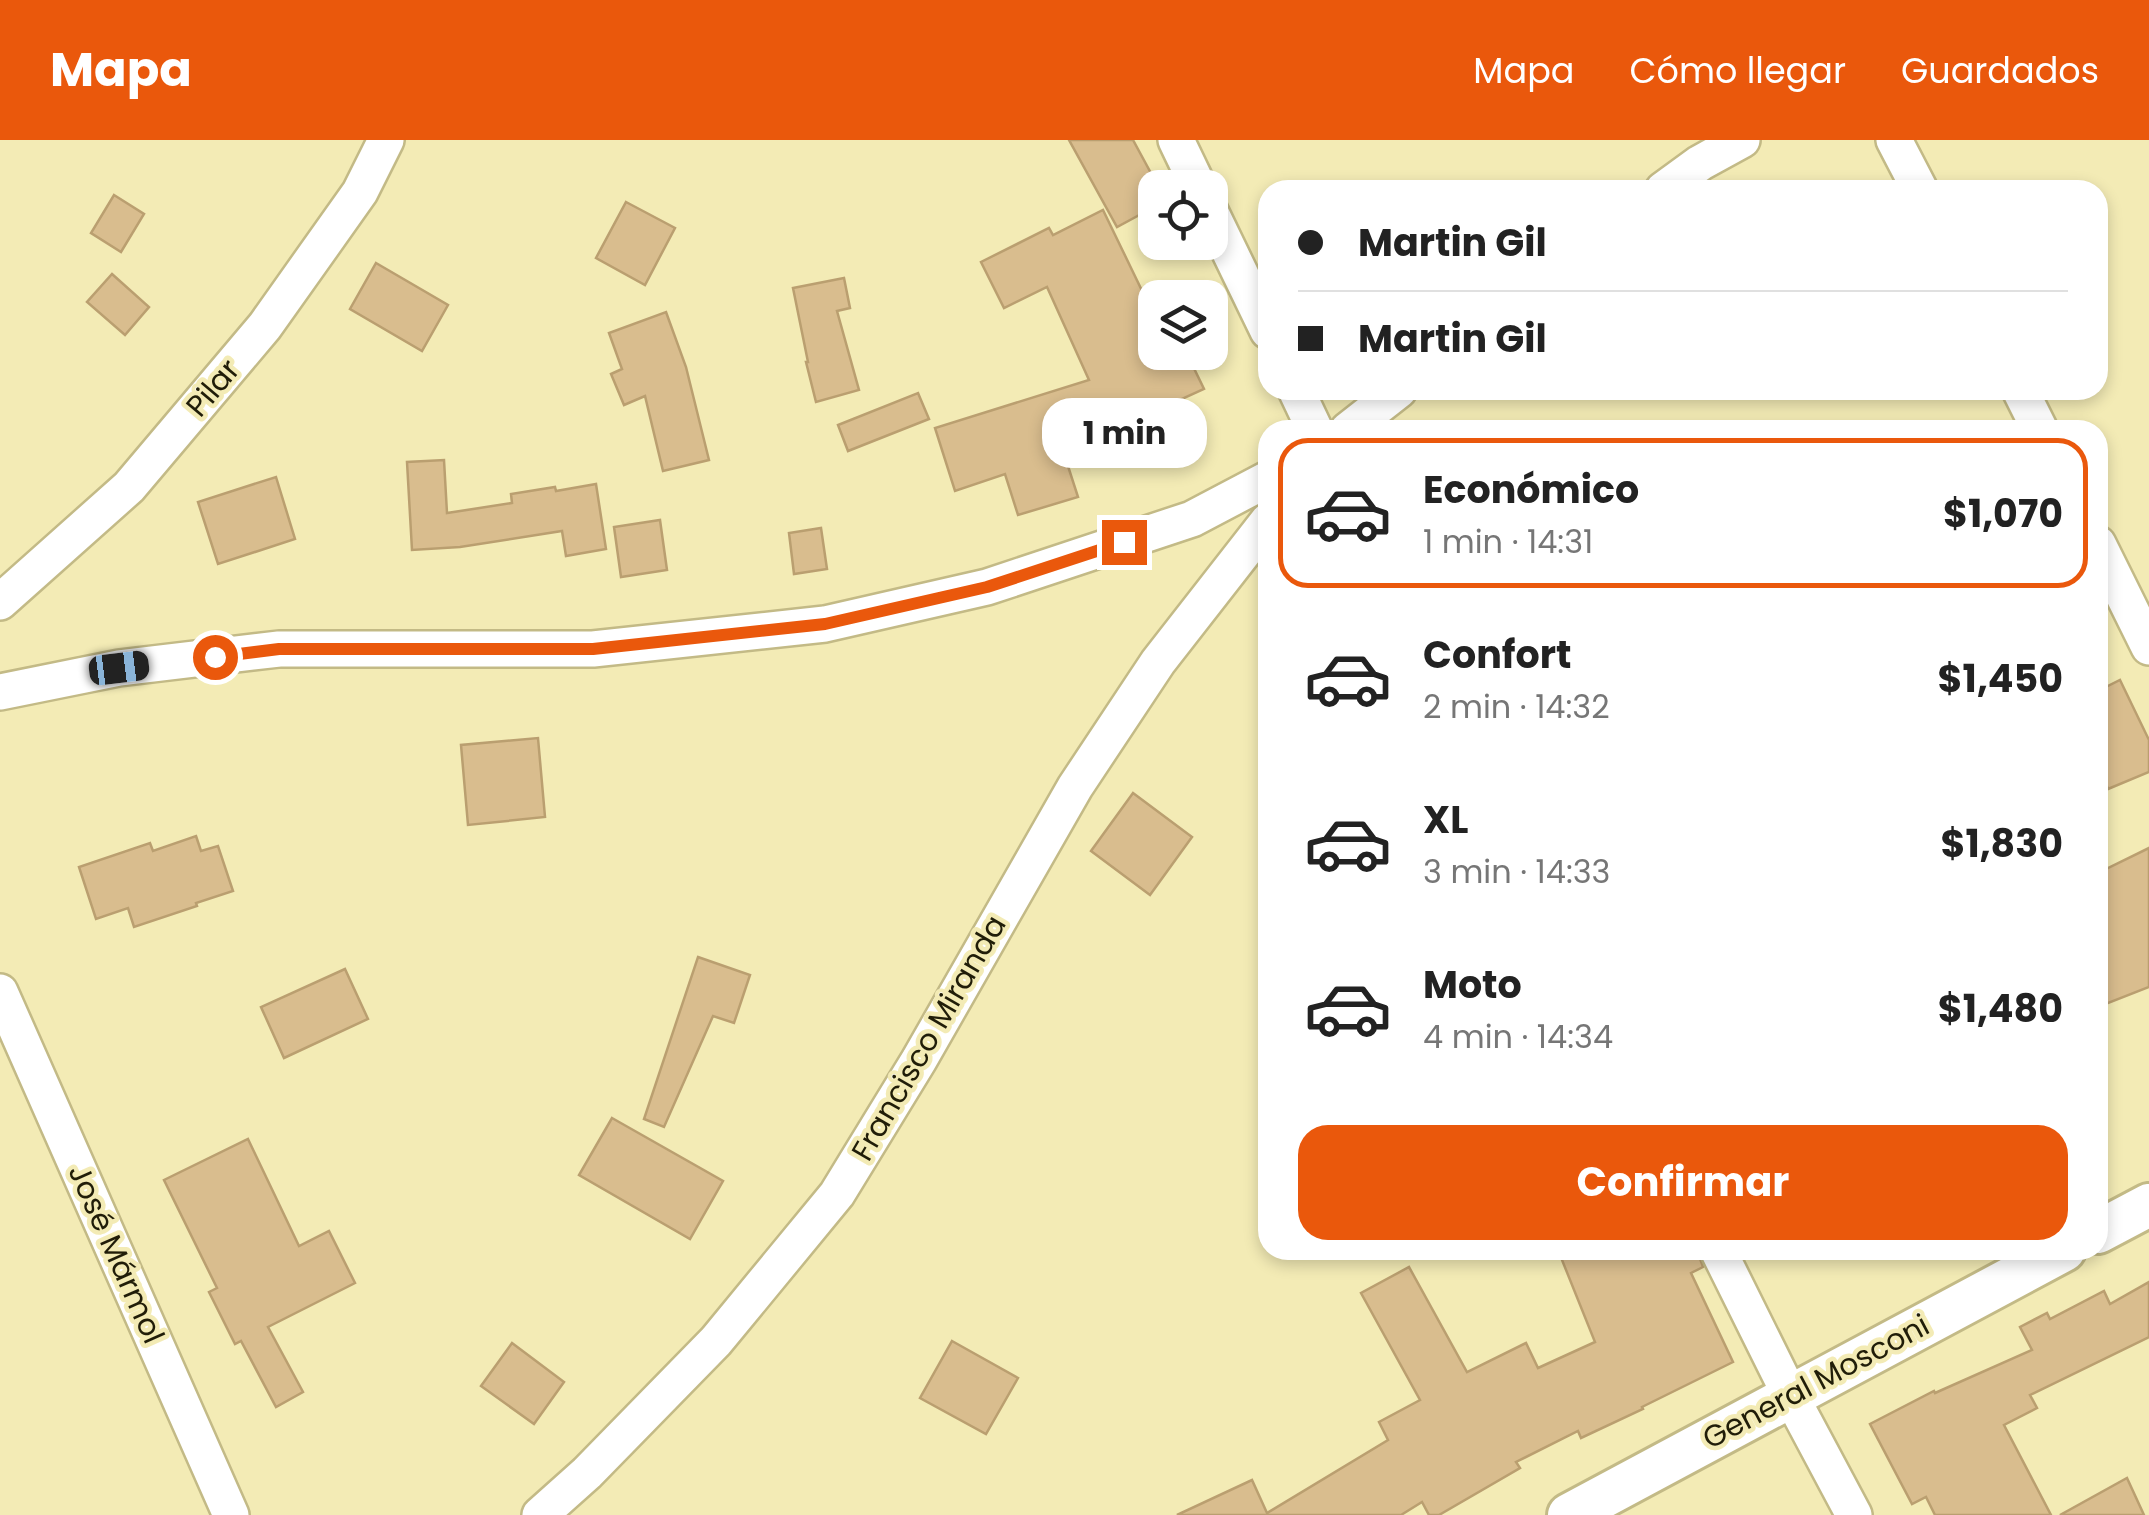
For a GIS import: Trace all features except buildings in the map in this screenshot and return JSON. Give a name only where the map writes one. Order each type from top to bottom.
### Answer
[{"type":"street","name":"Pilar","points":[[0,602],[129,487],[265,326],[360,192],[386,140]]},
{"type":"street","points":[[1176,140],[1190,170]]},
{"type":"street","points":[[1677,180],[1742,140]]},
{"type":"street","points":[[1894,140],[1915,180]]},
{"type":"street","points":[[1228,249],[1258,310]]},
{"type":"street","points":[[1361,420],[1386,400]]},
{"type":"street","points":[[0,692],[119,668],[279,649],[593,649],[825,624],[987,587],[1192,519],[1258,484]]},
{"type":"street","name":"Francisco Miranda","points":[[540,1515],[587,1473],[716,1341],[837,1194],[1075,787],[1158,662],[1258,534]]},
{"type":"street","points":[[2108,564],[2149,646]]},
{"type":"street","name":"José Mármol","points":[[0,992],[231,1515]]},
{"type":"street","points":[[2108,1227],[2149,1205]]},
{"type":"street","points":[[1723,1260],[1854,1515]]},
{"type":"street","name":"General Mosconi","points":[[1569,1515],[2045,1260]]},
{"type":"route","points":[[215,657],[279,649],[593,649],[825,624],[987,587],[1124,542]]}]
